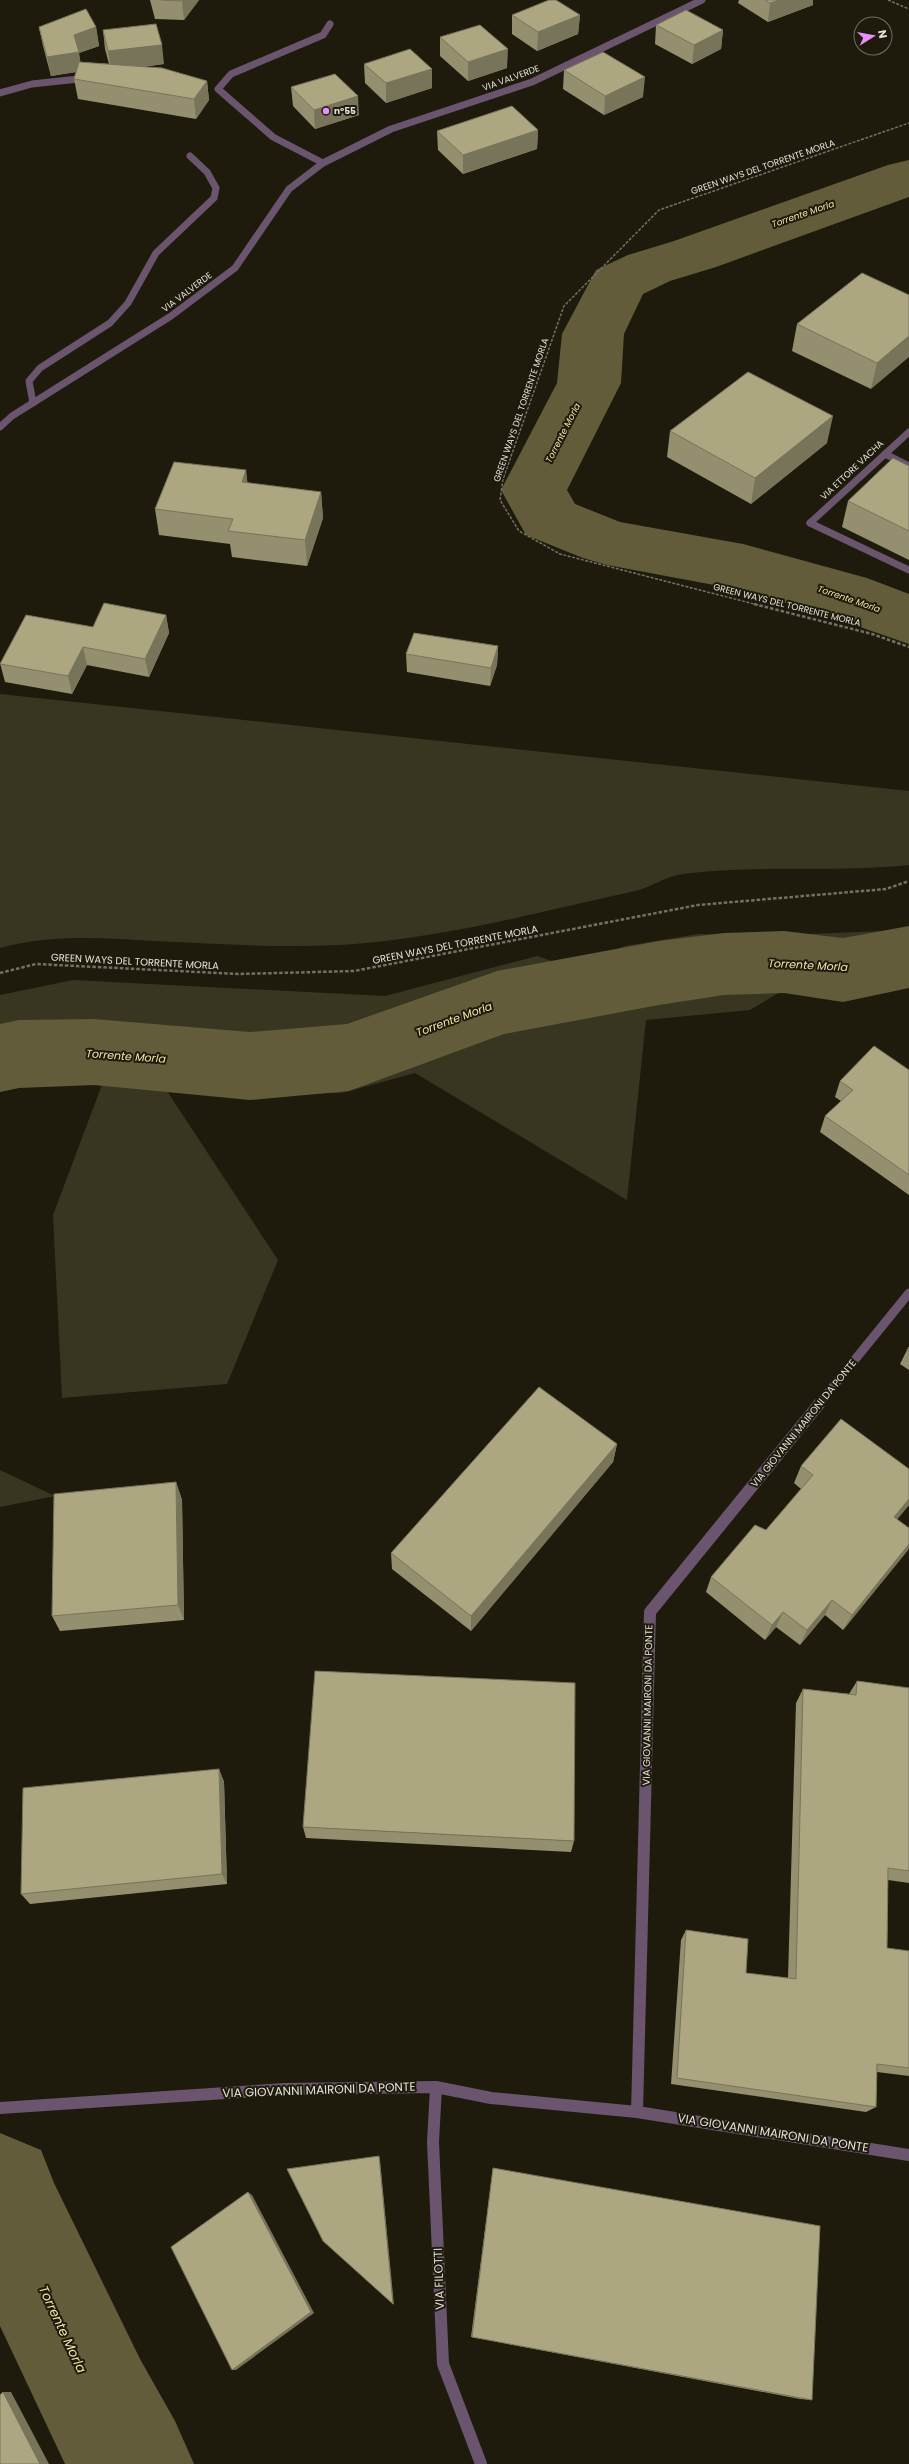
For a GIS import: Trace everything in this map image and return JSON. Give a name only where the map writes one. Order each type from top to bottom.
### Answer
[{"type":"street","name":"VIA VALVERDE","points":[[0,427],[12,416],[171,316],[235,268],[289,189],[323,163],[391,129],[532,82],[702,0]]},
{"type":"street","points":[[323,163],[273,137],[215,88],[231,74],[323,35],[330,24]]},
{"type":"street","points":[[0,93],[32,84],[97,77]]},
{"type":"street","points":[[33,403],[29,381],[40,368],[110,323],[128,303],[156,253],[214,198],[216,188],[206,172],[190,156]]},
{"type":"street","name":"VIA ETTORE VACHA","points":[[909,432],[810,524],[909,570]]},
{"type":"street","points":[[885,454],[909,466]]},
{"type":"street","name":"VIA GIOVANNI MAIRONI DA PONTE","points":[[637,2112],[650,1612],[909,1294]]},
{"type":"street","name":"VIA GIOVANNI MAIRONI DA PONTE","points":[[0,2108],[285,2089],[436,2087],[491,2098],[637,2112],[909,2155]]},
{"type":"street","name":"VIA FILOTTI","points":[[436,2087],[433,2142],[443,2364],[481,2464]]},
{"type":"path","points":[[888,0],[909,10]]},
{"type":"path","name":"GREEN WAYS DEL TORRENTE MORLA","points":[[909,123],[817,156],[746,178],[659,210],[564,306],[503,479],[500,500],[519,531],[560,554],[872,634],[909,647]]},
{"type":"path","name":"GREEN WAYS DEL TORRENTE MORLA","points":[[0,973],[36,964],[239,974],[354,971],[698,905],[886,889],[909,881]]},
{"type":"shaded area","points":[[0,694],[909,791],[909,865],[853,868],[711,871],[676,875],[638,890],[523,916],[450,931],[377,942],[317,946],[271,946],[77,938],[39,941],[0,948]]},
{"type":"shaded area","points":[[883,931],[750,1010],[646,1020],[627,1200],[415,1073],[342,1093],[246,1095],[118,1039],[29,1041],[0,1046],[0,995],[73,980],[385,996],[537,956],[573,968],[625,946],[698,934],[784,935]]},
{"type":"shaded area","points":[[103,1082],[163,1085],[278,1260],[227,1384],[62,1398],[53,1215]]},
{"type":"shaded area","points":[[0,1470],[55,1496],[0,1507]]},
{"type":"building","points":[[161,0],[183,0],[182,1]]},
{"type":"building","points":[[549,0],[556,0],[580,15],[538,32],[512,15]]},
{"type":"building","points":[[765,0],[779,0],[770,3]]},
{"type":"building","points":[[86,9],[96,27],[74,35],[79,52],[47,57],[39,27]]},
{"type":"building","points":[[686,10],[723,30],[694,45],[656,25]]},
{"type":"building","points":[[156,24],[162,45],[108,51],[103,30]]},
{"type":"building","points":[[480,25],[508,49],[468,62],[440,37]]},
{"type":"building","points":[[410,49],[432,69],[386,83],[364,64]]},
{"type":"building","points":[[603,52],[645,77],[605,96],[564,70]]},
{"type":"building","points":[[79,62],[162,68],[207,81],[194,99],[74,79]]},
{"type":"building","points":[[335,74],[358,96],[314,110],[291,87]]},
{"type":"building","points":[[512,106],[538,130],[463,155],[437,131]]},
{"type":"building","points":[[862,273],[909,295],[909,336],[877,363],[797,324]]},
{"type":"building","points":[[748,372],[833,416],[755,478],[670,431]]},
{"type":"building","points":[[893,458],[909,466],[909,531],[848,501]]},
{"type":"building","points":[[174,462],[246,470],[242,482],[321,492],[305,540],[228,531],[233,519],[155,509]]},
{"type":"building","points":[[104,603],[166,615],[145,659],[83,647],[68,676],[0,664],[26,615],[93,627]]},
{"type":"building","points":[[414,633],[498,646],[491,668],[406,654]]},
{"type":"building","points":[[874,1046],[909,1070],[909,1175],[825,1116],[853,1090],[840,1081]]},
{"type":"building","points":[[539,1387],[617,1444],[471,1616],[391,1553]]},
{"type":"building","points":[[841,1419],[909,1469],[909,1499],[894,1517],[909,1528],[909,1544],[852,1615],[832,1600],[807,1630],[783,1612],[772,1625],[711,1577],[755,1525],[766,1530],[813,1475],[801,1466]]},
{"type":"building","points":[[176,1482],[178,1605],[52,1616],[54,1494]]},
{"type":"building","points":[[315,1671],[575,1683],[574,1841],[303,1827]]},
{"type":"building","points":[[857,1681],[909,1688],[909,1871],[888,1868],[887,1948],[909,1951],[909,2068],[877,2064],[876,2107],[677,2078],[686,1930],[748,1939],[746,1973],[796,1979],[803,1689],[856,1695]]},
{"type":"building","points":[[219,1769],[222,1874],[21,1894],[23,1788]]},
{"type":"building","points":[[379,2156],[393,2304],[323,2241],[287,2169]]},
{"type":"building","points":[[493,2168],[820,2226],[812,2400],[472,2337]]},
{"type":"building","points":[[248,2192],[311,2312],[232,2370],[171,2247]]},
{"type":"building","points":[[3,2392],[40,2464],[0,2464],[0,2395]]},
{"type":"waterway","name":"Torrente Morla","points":[[909,177],[695,254],[649,268],[618,283],[593,334],[589,383],[534,490],[550,519],[607,542],[743,567],[842,595],[909,620]]},
{"type":"waterway","name":"Torrente Morla","points":[[0,1058],[19,1054],[94,1052],[250,1066],[349,1057],[497,1003],[659,973],[724,964],[784,962],[843,970],[909,957]]},
{"type":"waterway","name":"Torrente Morla","points":[[0,2191],[8,2213],[97,2402],[132,2464]]},
{"type":"place","name":"n°55","points":[[326,111]]}]
